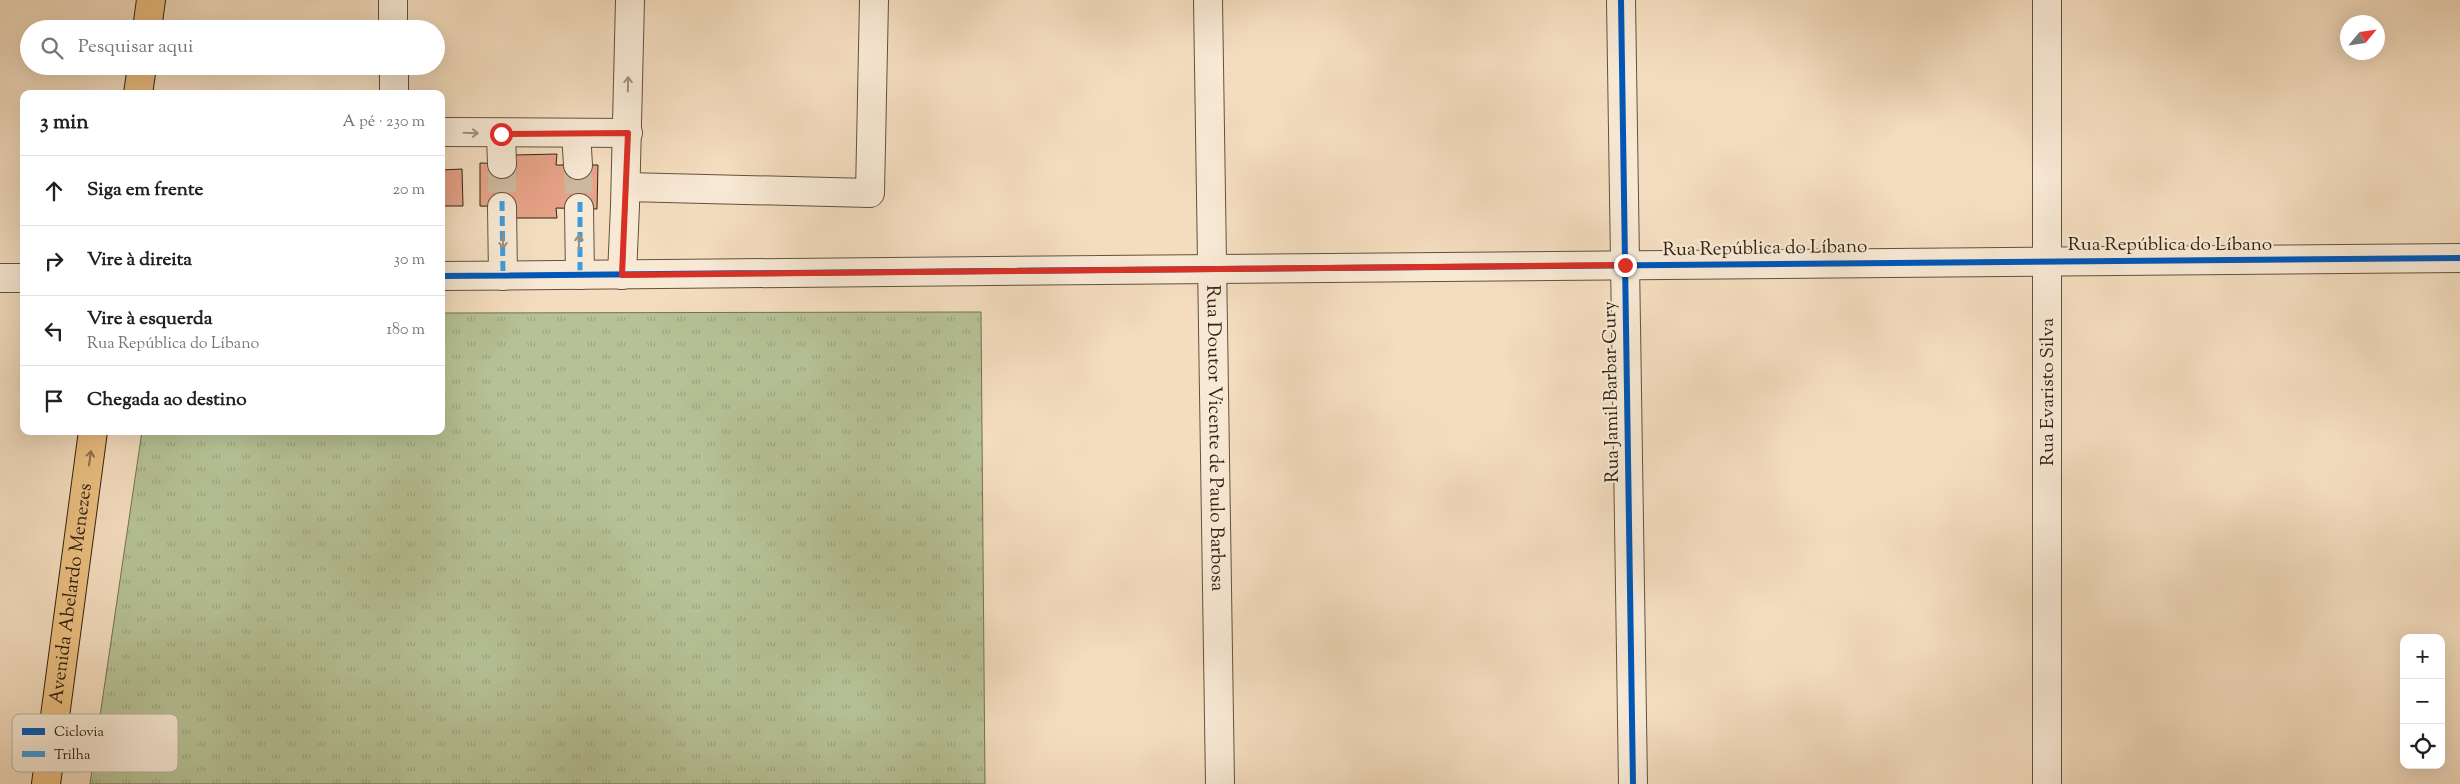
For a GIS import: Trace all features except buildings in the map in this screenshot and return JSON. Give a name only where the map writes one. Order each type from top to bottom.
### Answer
[{"type":"main road","points":[[148,20],[151,0]]},
{"type":"main road","points":[[139,90],[141,75]]},
{"type":"main road","name":"Avenida Abelardo Menezes","points":[[55,714],[92,435]]},
{"type":"street","points":[[393,0],[393,20]]},
{"type":"street","points":[[622,275],[628,133],[630,0]]},
{"type":"street","points":[[626,197],[870,193],[874,0]]},
{"type":"street","name":"Rua Doutor Vicente de Paulo Barbosa","points":[[1208,0],[1220,784]]},
{"type":"street","name":"Rua Jamil Barbar Cury","points":[[1621,0],[1633,784]]},
{"type":"street","name":"Rua Evaristo Silva","points":[[2047,0],[2047,784]]},
{"type":"street","points":[[394,75],[394,90]]},
{"type":"street","points":[[445,132],[501,134],[628,133]]},
{"type":"street","points":[[576,133],[578,165]]},
{"type":"street","points":[[501,134],[502,164]]},
{"type":"street","points":[[502,207],[503,276]]},
{"type":"street","points":[[579,208],[580,275]]},
{"type":"street","name":"Rua República do Líbano","points":[[445,276],[2460,258]]},
{"type":"street","points":[[0,278],[20,278]]},
{"type":"green space","points":[[981,312],[985,784],[90,784],[92,772],[178,772],[178,714],[100,714],[141,435],[445,435],[445,313]]},
{"type":"tunnel","points":[[502,164],[502,207]]},
{"type":"tunnel","points":[[578,165],[579,208]]},
{"type":"marked path","points":[[502,201],[503,276]]},
{"type":"marked path","points":[[580,202],[580,275]]},
{"type":"marked path","points":[[622,275],[625,206]]},
{"type":"cycle path","points":[[1621,0],[1633,784]]},
{"type":"cycle path","points":[[445,276],[2460,258]]},
{"type":"route","points":[[501,134],[628,133],[622,275],[1625,265]]}]
